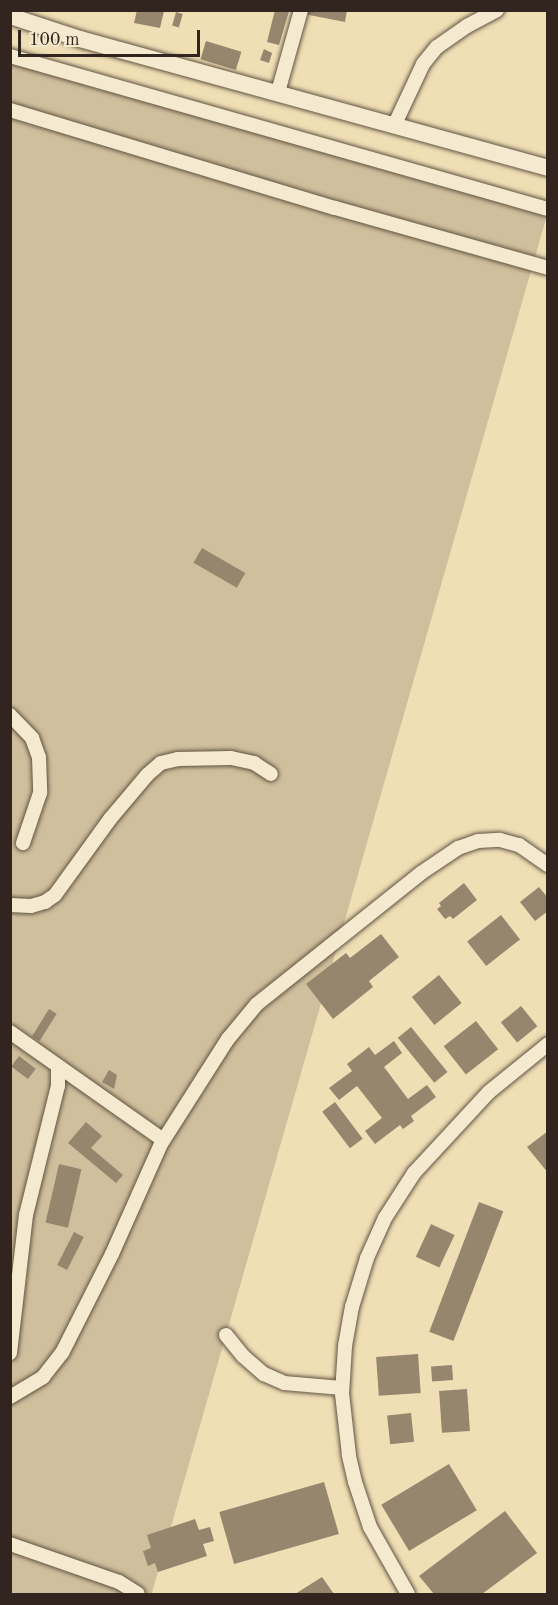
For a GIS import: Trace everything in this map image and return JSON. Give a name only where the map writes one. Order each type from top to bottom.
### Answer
[{"type":"street","points":[[278,92],[301,10]]},
{"type":"street","points":[[394,126],[423,64],[437,47],[466,26],[497,10]]},
{"type":"street","points":[[10,16],[80,39],[548,168]]},
{"type":"street","points":[[10,56],[548,209]]},
{"type":"street","points":[[10,110],[336,208],[548,268]]},
{"type":"street","points":[[10,715],[32,738],[39,757],[40,793],[23,843]]},
{"type":"street","points":[[10,905],[31,906],[45,902],[55,895],[110,819],[147,774],[161,763],[178,759],[243,760],[260,766],[271,774]]},
{"type":"street","points":[[10,1397],[43,1377],[62,1353],[112,1254],[163,1140],[228,1039],[254,1007],[279,984],[443,856],[469,843],[500,840],[519,844],[548,865]]},
{"type":"street","points":[[10,1032],[163,1140]]},
{"type":"street","points":[[408,1594],[370,1527],[358,1491],[346,1435],[342,1388],[348,1326],[358,1285],[367,1258],[396,1199],[414,1173],[459,1121],[496,1085],[548,1044]]},
{"type":"street","points":[[10,1353],[26,1215],[58,1086],[58,1067]]},
{"type":"street","points":[[226,1335],[243,1356],[264,1374],[284,1383],[342,1388]]},
{"type":"street","points":[[10,1544],[118,1582],[138,1594]]},
{"type":"shaded area","points":[[10,60],[547,214],[152,1594],[10,1594]]},
{"type":"building","points":[[137,10],[164,11],[160,28],[134,23]]},
{"type":"building","points":[[275,10],[289,11],[279,45],[267,42]]},
{"type":"building","points":[[305,10],[347,10],[345,22],[304,14]]},
{"type":"building","points":[[176,12],[183,14],[179,27],[172,25]]},
{"type":"building","points":[[206,41],[241,52],[236,70],[200,59]]},
{"type":"building","points":[[264,49],[272,53],[269,63],[260,60]]},
{"type":"building","points":[[202,548],[245,573],[237,588],[194,563]]},
{"type":"building","points":[[464,883],[477,900],[453,919],[450,916],[445,919],[437,909],[441,906],[439,903]]},
{"type":"building","points":[[539,887],[548,898],[548,911],[535,921],[520,902]]},
{"type":"building","points":[[501,915],[520,939],[486,966],[467,941]]},
{"type":"building","points":[[381,934],[399,957],[369,981],[373,987],[333,1019],[306,984],[346,953],[350,958]]},
{"type":"building","points":[[439,975],[462,1003],[434,1025],[412,997]]},
{"type":"building","points":[[521,1006],[537,1026],[517,1043],[501,1022]]},
{"type":"building","points":[[49,1009],[57,1014],[40,1041],[32,1036]]},
{"type":"building","points":[[476,1021],[498,1049],[466,1075],[444,1046]]},
{"type":"building","points":[[411,1027],[448,1072],[434,1083],[398,1038]]},
{"type":"building","points":[[394,1041],[402,1053],[384,1067],[408,1099],[427,1085],[436,1097],[411,1116],[414,1121],[403,1129],[400,1125],[375,1144],[365,1131],[382,1118],[357,1086],[339,1100],[329,1088],[352,1071],[347,1064],[369,1047],[375,1055]]},
{"type":"building","points":[[19,1056],[36,1069],[28,1079],[11,1066]]},
{"type":"building","points":[[109,1070],[117,1075],[114,1089],[102,1082]]},
{"type":"building","points":[[335,1102],[363,1139],[350,1148],[322,1112]]},
{"type":"building","points":[[86,1122],[102,1136],[91,1148],[123,1175],[116,1183],[68,1143]]},
{"type":"building","points":[[548,1131],[546,1148],[548,1173],[527,1147]]},
{"type":"building","points":[[59,1164],[81,1169],[68,1228],[46,1222]]},
{"type":"building","points":[[479,1202],[503,1211],[453,1341],[429,1332]]},
{"type":"building","points":[[431,1224],[455,1235],[439,1268],[416,1257]]},
{"type":"building","points":[[74,1232],[84,1237],[67,1270],[57,1265]]},
{"type":"building","points":[[418,1354],[421,1393],[379,1396],[376,1357]]},
{"type":"building","points":[[452,1365],[453,1380],[432,1381],[431,1366]]},
{"type":"building","points":[[467,1389],[470,1431],[442,1433],[439,1391]]},
{"type":"building","points":[[411,1413],[414,1442],[390,1444],[387,1416]]},
{"type":"building","points":[[449,1464],[477,1510],[409,1551],[381,1505]]},
{"type":"building","points":[[324,1482],[339,1534],[234,1564],[219,1512]]},
{"type":"building","points":[[505,1511],[537,1553],[482,1594],[434,1594],[419,1576]]},
{"type":"building","points":[[195,1519],[199,1530],[210,1527],[214,1541],[203,1544],[207,1556],[158,1572],[155,1563],[148,1566],[143,1551],[151,1548],[147,1535]]},
{"type":"building","points":[[322,1577],[334,1594],[295,1594]]}]
